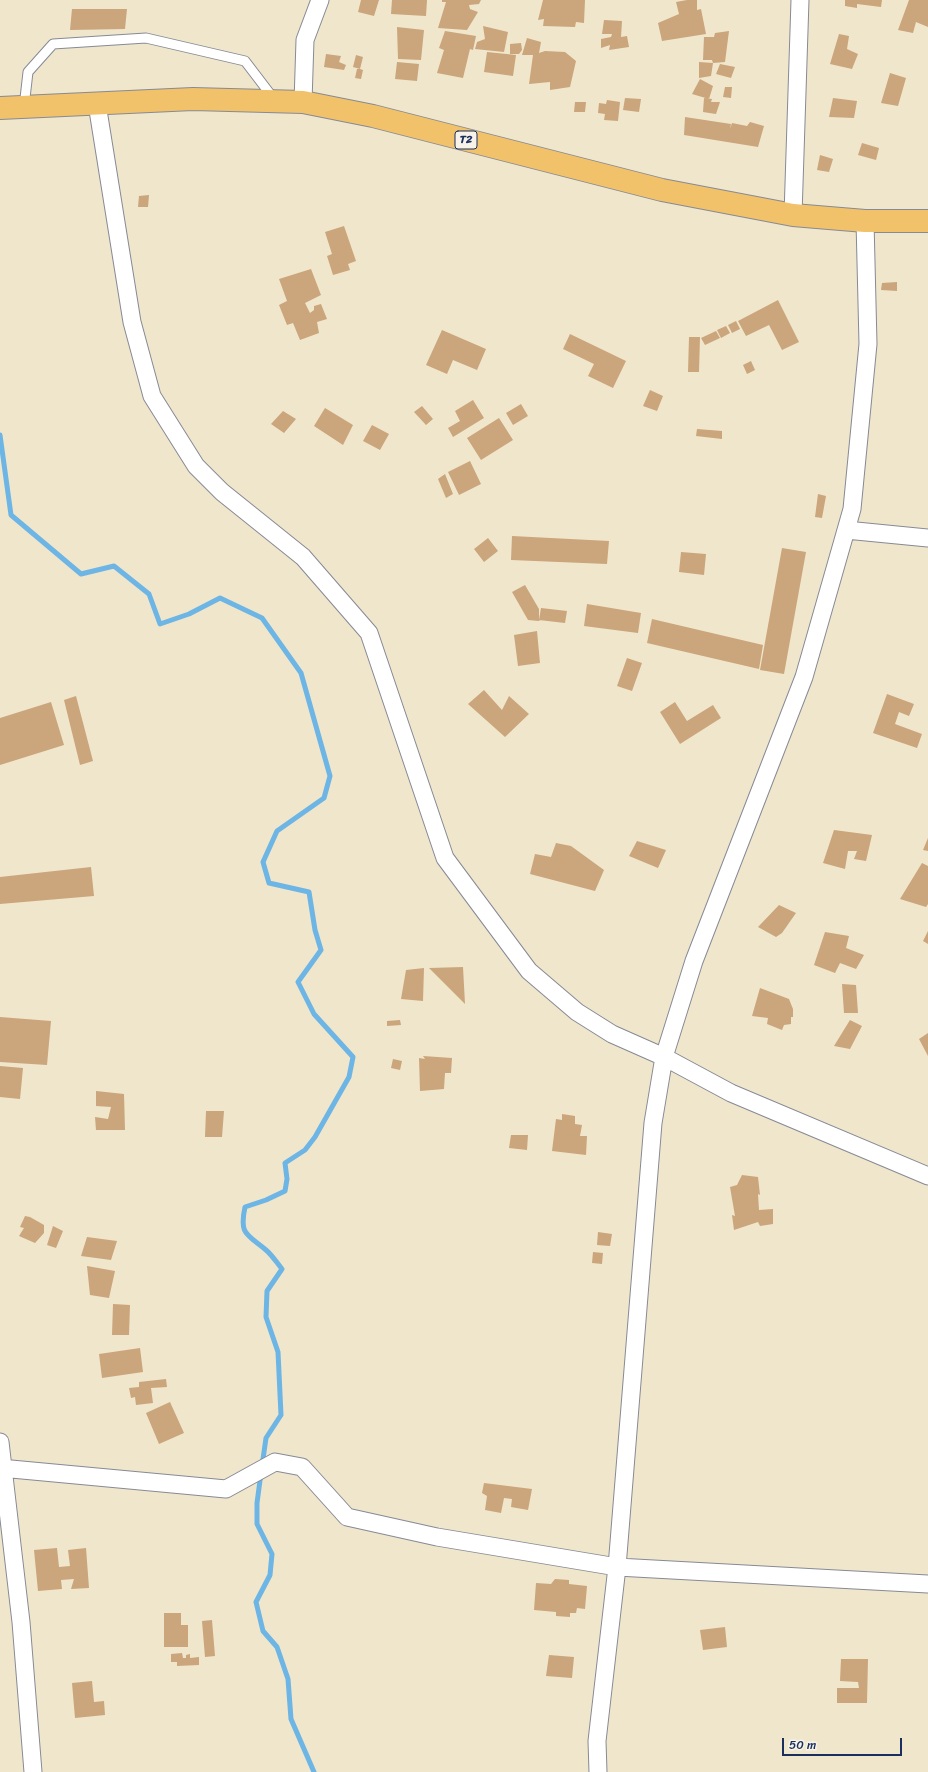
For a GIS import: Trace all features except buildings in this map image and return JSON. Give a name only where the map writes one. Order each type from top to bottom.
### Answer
[{"type":"highway","name":"T2","points":[[0,108],[193,99],[275,100],[303,102],[372,116],[662,190],[793,215],[866,221],[928,221]]},
{"type":"street","points":[[303,102],[305,40],[320,0]]},
{"type":"street","points":[[793,215],[795,1]]},
{"type":"street","points":[[97,104],[132,322],[152,396],[196,466],[222,492],[303,557],[369,633],[445,858],[529,971],[577,1012],[612,1034],[664,1057],[731,1093],[928,1176]]},
{"type":"street","points":[[598,1772],[597,1741],[617,1567],[652,1123],[664,1057],[694,961],[804,677],[852,509],[868,344],[866,221]]},
{"type":"street","points":[[846,530],[928,538]]},
{"type":"street","points":[[0,1442],[21,1622],[33,1772]]},
{"type":"street","points":[[2,1468],[226,1490],[274,1462],[302,1467],[347,1517],[437,1538],[617,1567],[928,1584]]},
{"type":"lane","points":[[24,107],[28,72],[53,44],[146,38],[245,61],[275,100]]},
{"type":"waterway","points":[[0,435],[11,515],[81,574],[114,566],[149,594],[160,624],[189,614],[220,598],[262,618],[301,673],[330,776],[324,798],[277,831],[263,862],[269,883],[309,892],[315,930],[321,950],[298,982],[314,1014],[353,1057],[349,1077],[315,1137],[305,1150],[285,1163],[287,1179],[285,1191],[266,1200],[245,1207],[243,1223],[246,1233],[268,1252],[282,1269],[267,1291],[266,1317],[278,1352],[281,1415],[266,1438],[262,1466]]},
{"type":"waterway","points":[[261,1473],[257,1503],[257,1524],[272,1554],[270,1575],[256,1602],[263,1631],[277,1647],[288,1679],[291,1719],[314,1772]]}]
